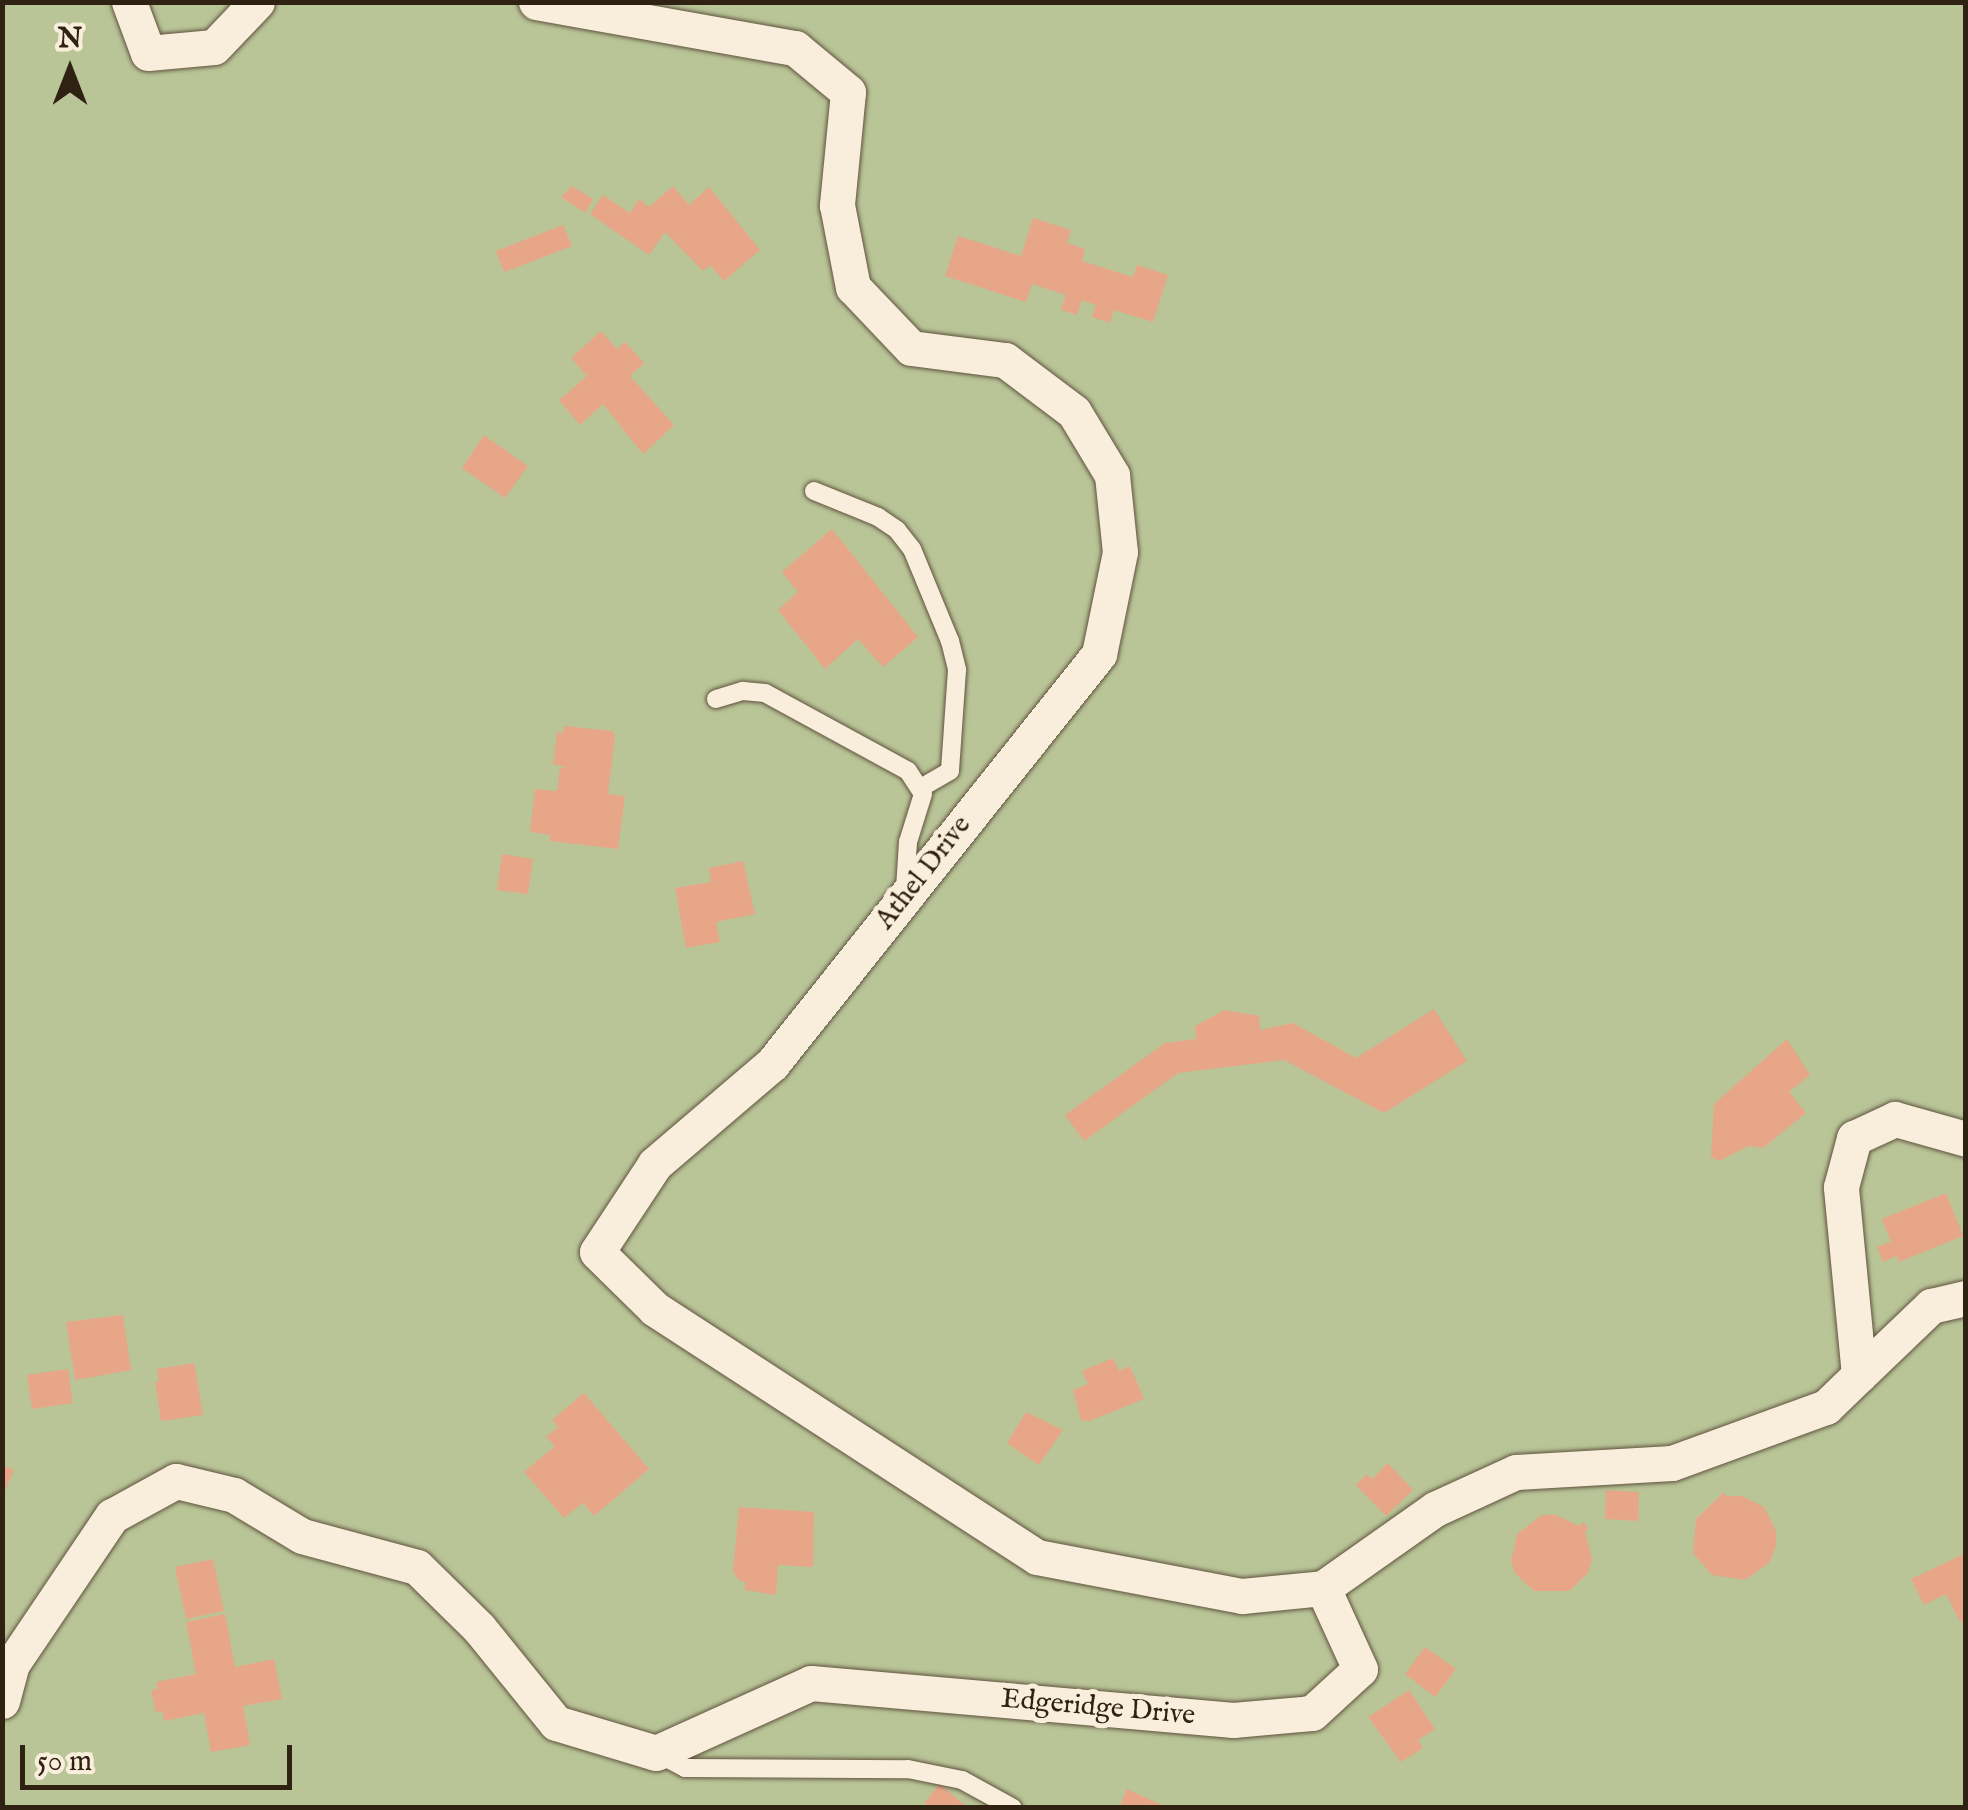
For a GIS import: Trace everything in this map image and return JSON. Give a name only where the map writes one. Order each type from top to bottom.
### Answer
[{"type":"street","points":[[129,2],[148,53],[214,47],[256,2]]},
{"type":"street","name":"Athel Drive","points":[[536,2],[795,48],[848,92],[837,206],[853,287],[911,348],[1005,360],[1074,412],[1112,476],[1120,552],[1099,654],[772,1064],[655,1164],[597,1252],[655,1310],[1037,1557],[1242,1596],[1323,1588]]},
{"type":"street","points":[[1859,1375],[1842,1187],[1854,1138],[1895,1120],[1966,1139]]},
{"type":"street","points":[[1323,1588],[1434,1508],[1516,1472],[1672,1462],[1826,1408],[1931,1306],[1966,1298]]},
{"type":"street","points":[[2,1701],[12,1664],[112,1516],[176,1481],[234,1495],[302,1536],[417,1567],[479,1628],[556,1724],[656,1753]]},
{"type":"street","name":"Edgeridge Drive","points":[[656,1753],[812,1684],[1234,1720],[1312,1713],[1360,1669],[1323,1588]]},
{"type":"lane","points":[[814,491],[878,517],[897,530],[912,548],[944,624],[957,670],[950,771],[922,788]]},
{"type":"lane","points":[[716,699],[744,691],[765,693],[908,771],[922,788],[922,806],[906,854],[904,898]]},
{"type":"lane","points":[[656,1753],[685,1768],[908,1769],[962,1780],[1013,1808]]},
{"type":"green space","points":[[3,3],[1965,3],[1965,1807],[3,1807]]},
{"type":"building","points":[[572,186],[593,199],[585,213],[561,197]]},
{"type":"building","points":[[673,186],[689,205],[709,187],[760,250],[724,281],[710,265],[703,271],[665,232],[649,255],[590,214],[603,195],[630,213],[639,199],[649,207]]},
{"type":"building","points":[[1033,218],[1071,230],[1067,243],[1085,249],[1082,261],[1133,277],[1137,265],[1168,275],[1153,322],[1114,310],[1110,323],[1092,317],[1096,305],[1082,300],[1077,315],[1061,310],[1066,295],[1032,284],[1026,302],[945,276],[958,236],[1021,256]]},
{"type":"building","points":[[563,225],[572,246],[504,272],[496,251]]},
{"type":"building","points":[[601,331],[617,349],[625,342],[644,363],[630,376],[674,425],[643,454],[603,404],[580,425],[559,400],[587,376],[571,358]]},
{"type":"building","points":[[484,435],[528,466],[505,498],[462,468]]},
{"type":"building","points":[[832,529],[918,637],[883,667],[858,639],[825,669],[778,610],[798,592],[782,572]]},
{"type":"building","points":[[564,726],[612,731],[615,736],[608,794],[625,796],[618,849],[550,841],[550,835],[530,832],[535,789],[557,791],[560,768],[567,768],[553,764],[557,732],[563,733]]},
{"type":"building","points":[[502,854],[533,859],[528,894],[497,890]]},
{"type":"building","points":[[743,861],[755,914],[716,922],[720,942],[686,948],[675,888],[711,882],[709,868]]},
{"type":"building","points":[[1434,1009],[1467,1061],[1384,1113],[1284,1060],[1178,1073],[1084,1141],[1065,1115],[1165,1043],[1196,1039],[1195,1026],[1225,1010],[1259,1016],[1260,1030],[1293,1023],[1356,1058]]},
{"type":"building","points":[[1787,1039],[1810,1075],[1789,1092],[1806,1113],[1763,1148],[1749,1146],[1719,1161],[1711,1157],[1714,1104]]},
{"type":"building","points":[[1946,1193],[1963,1236],[1899,1262],[1897,1256],[1883,1262],[1877,1247],[1891,1242],[1882,1219]]},
{"type":"building","points":[[123,1315],[131,1370],[75,1380],[66,1322]]},
{"type":"building","points":[[1113,1358],[1119,1371],[1130,1366],[1144,1399],[1089,1421],[1081,1420],[1073,1390],[1088,1384],[1082,1371]]},
{"type":"building","points":[[194,1363],[203,1415],[161,1421],[157,1369]]},
{"type":"building","points":[[68,1369],[73,1403],[32,1409],[27,1375]]},
{"type":"building","points":[[584,1393],[649,1469],[594,1516],[583,1503],[564,1518],[524,1472],[555,1446],[546,1437],[558,1427],[552,1420]]},
{"type":"building","points":[[1026,1412],[1063,1430],[1039,1465],[1007,1443]]},
{"type":"building","points":[[1388,1463],[1413,1490],[1386,1516],[1356,1485],[1367,1474],[1372,1479]]},
{"type":"building","points":[[2,1465],[14,1470],[2,1498]]},
{"type":"building","points":[[1606,1490],[1639,1492],[1638,1521],[1605,1519]]},
{"type":"building","points":[[1724,1492],[1726,1496],[1742,1496],[1764,1507],[1776,1531],[1776,1546],[1769,1563],[1745,1580],[1712,1575],[1693,1553],[1696,1519]]},
{"type":"building","points":[[739,1507],[814,1512],[813,1567],[778,1565],[776,1595],[745,1590],[745,1581],[739,1581],[733,1571]]},
{"type":"building","points":[[1542,1515],[1556,1515],[1579,1526],[1584,1522],[1588,1529],[1585,1532],[1592,1559],[1588,1573],[1569,1591],[1534,1591],[1515,1573],[1511,1562],[1517,1534]]},
{"type":"building","points":[[1966,1553],[1966,1620],[1960,1622],[1946,1594],[1924,1605],[1911,1579]]},
{"type":"building","points":[[213,1559],[224,1611],[186,1619],[175,1567]]},
{"type":"building","points":[[225,1614],[235,1667],[274,1659],[282,1699],[243,1706],[250,1745],[211,1752],[204,1713],[164,1721],[162,1711],[156,1713],[151,1690],[158,1689],[156,1682],[196,1674],[186,1622]]},
{"type":"building","points":[[1425,1647],[1456,1669],[1435,1697],[1405,1674]]},
{"type":"building","points":[[1409,1690],[1435,1729],[1418,1740],[1423,1748],[1401,1762],[1368,1717]]},
{"type":"building","points":[[940,1784],[968,1808],[926,1808],[925,1802]]},
{"type":"building","points":[[1127,1789],[1168,1808],[1119,1808]]}]
